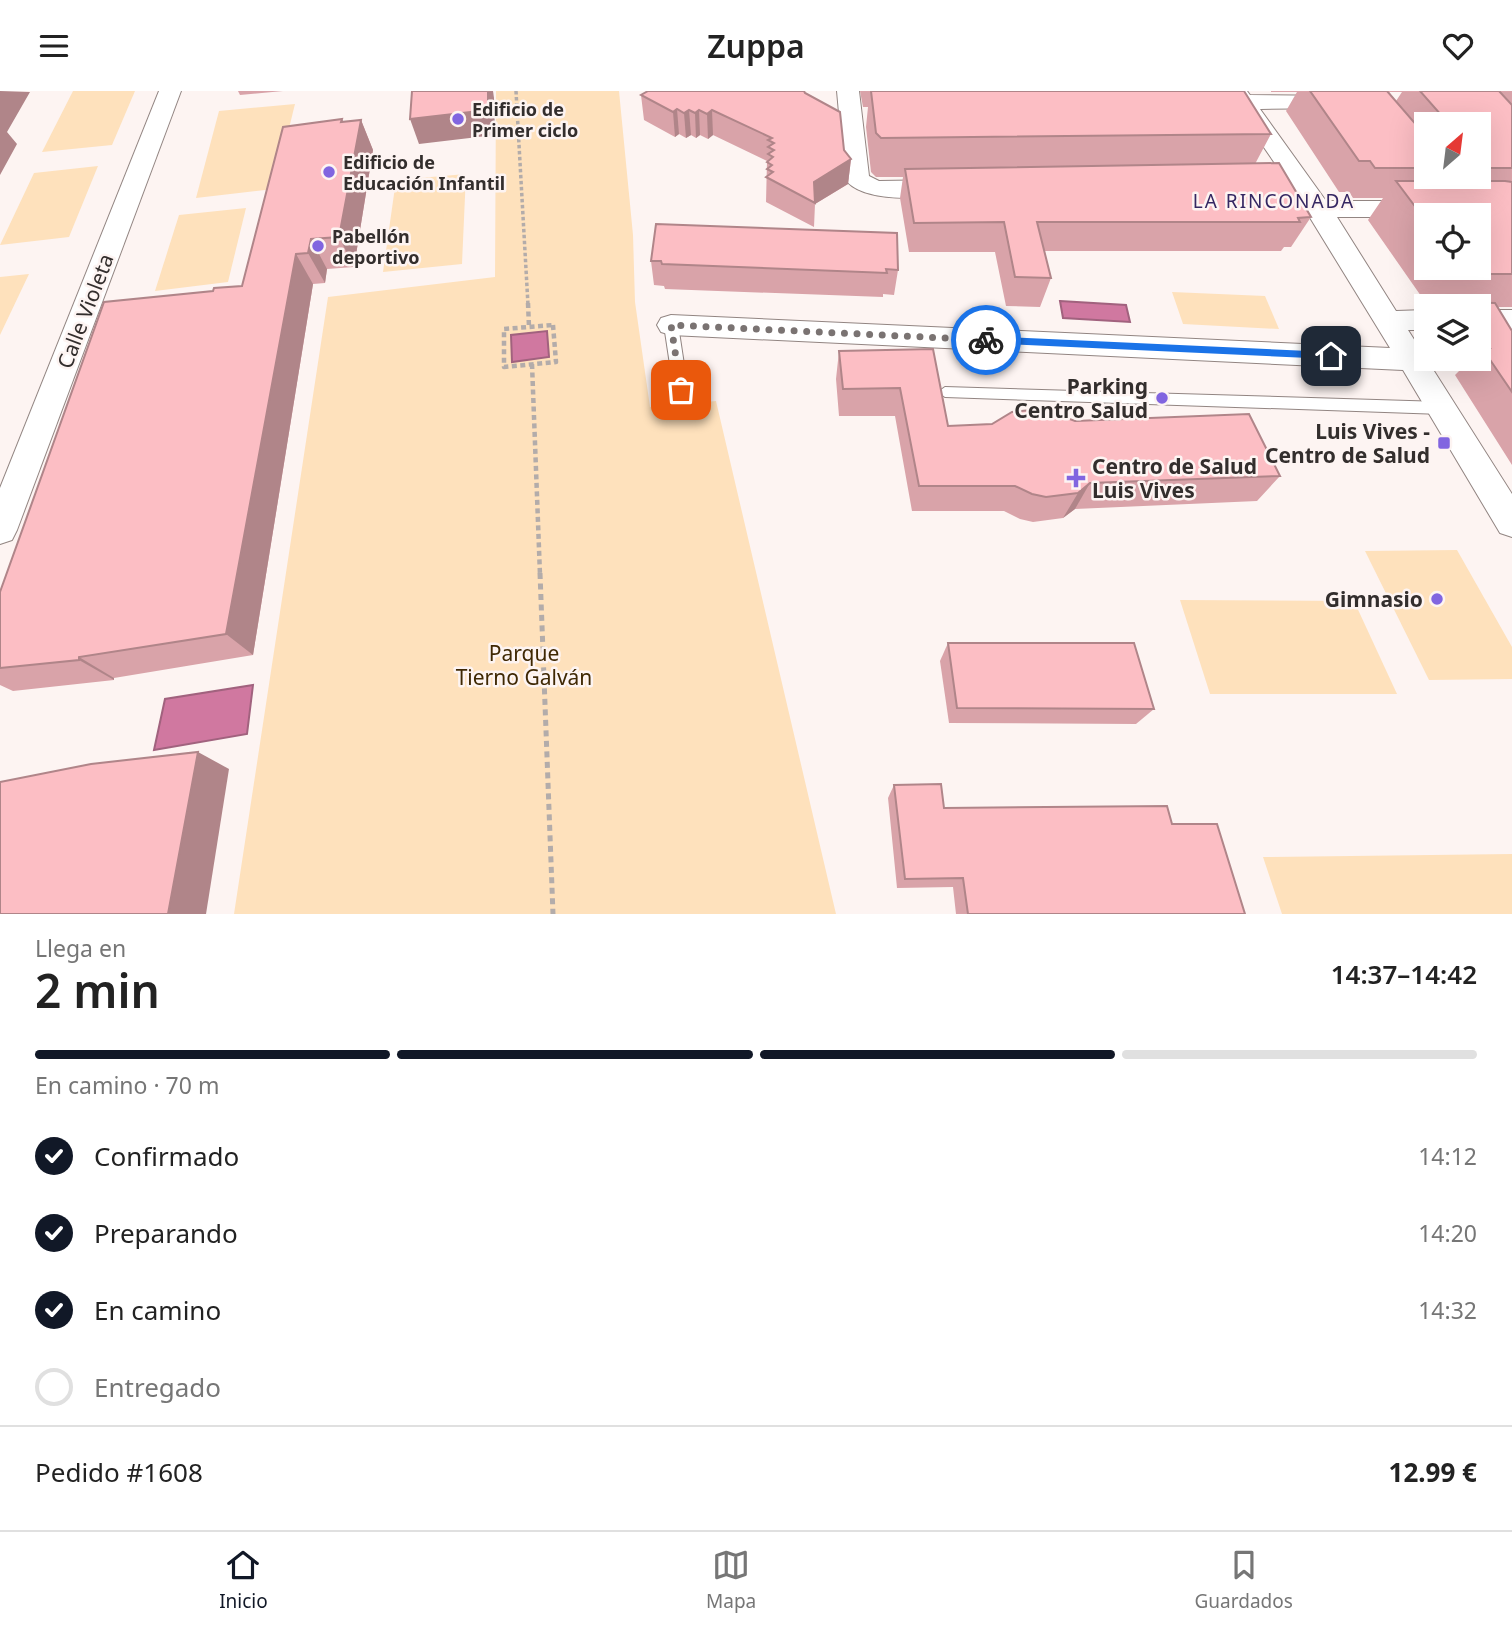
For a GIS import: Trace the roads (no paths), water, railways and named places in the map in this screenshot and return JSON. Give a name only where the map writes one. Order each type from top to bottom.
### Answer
[{"type":"street","name":"Calle Violeta","points":[[0,530],[170,91]]},
{"type":"street","points":[[848,91],[860,117],[857,179],[868,188],[970,187]]},
{"type":"street","points":[[1241,108],[1353,101]]},
{"type":"street","points":[[1241,108],[1319,209],[1512,523]]},
{"type":"street","points":[[1217,184],[1300,182]]},
{"type":"street","points":[[1439,189],[1450,203]]},
{"type":"street","points":[[1319,209],[1414,209]]},
{"type":"street","points":[[1491,209],[1512,209]]},
{"type":"street","points":[[1388,321],[1414,320]]},
{"type":"street","points":[[1491,320],[1512,320]]},
{"type":"street","points":[[671,325],[1412,360]]},
{"type":"lane","points":[[671,325],[681,390]]},
{"type":"lane","points":[[945,392],[1442,408]]},
{"type":"place","name":"Edificio de Primer ciclo","points":[[458,119]]},
{"type":"place","name":"Edificio de Educación Infantil","points":[[329,172]]},
{"type":"place","name":"Pabellón deportivo","points":[[318,246]]},
{"type":"place","name":"Parking Centro Salud","points":[[1162,398]]},
{"type":"place","name":"Luis Vives - Centro de Salud","points":[[1444,443]]},
{"type":"place","name":"Centro de Salud Luis Vives","points":[[1076,478]]},
{"type":"place","name":"Gimnasio","points":[[1437,599]]},
{"type":"district","name":"LA RINCONADA","points":[[1274,201]]},
{"type":"park label","name":"Parque Tierno Galván","points":[[524,665]]}]
